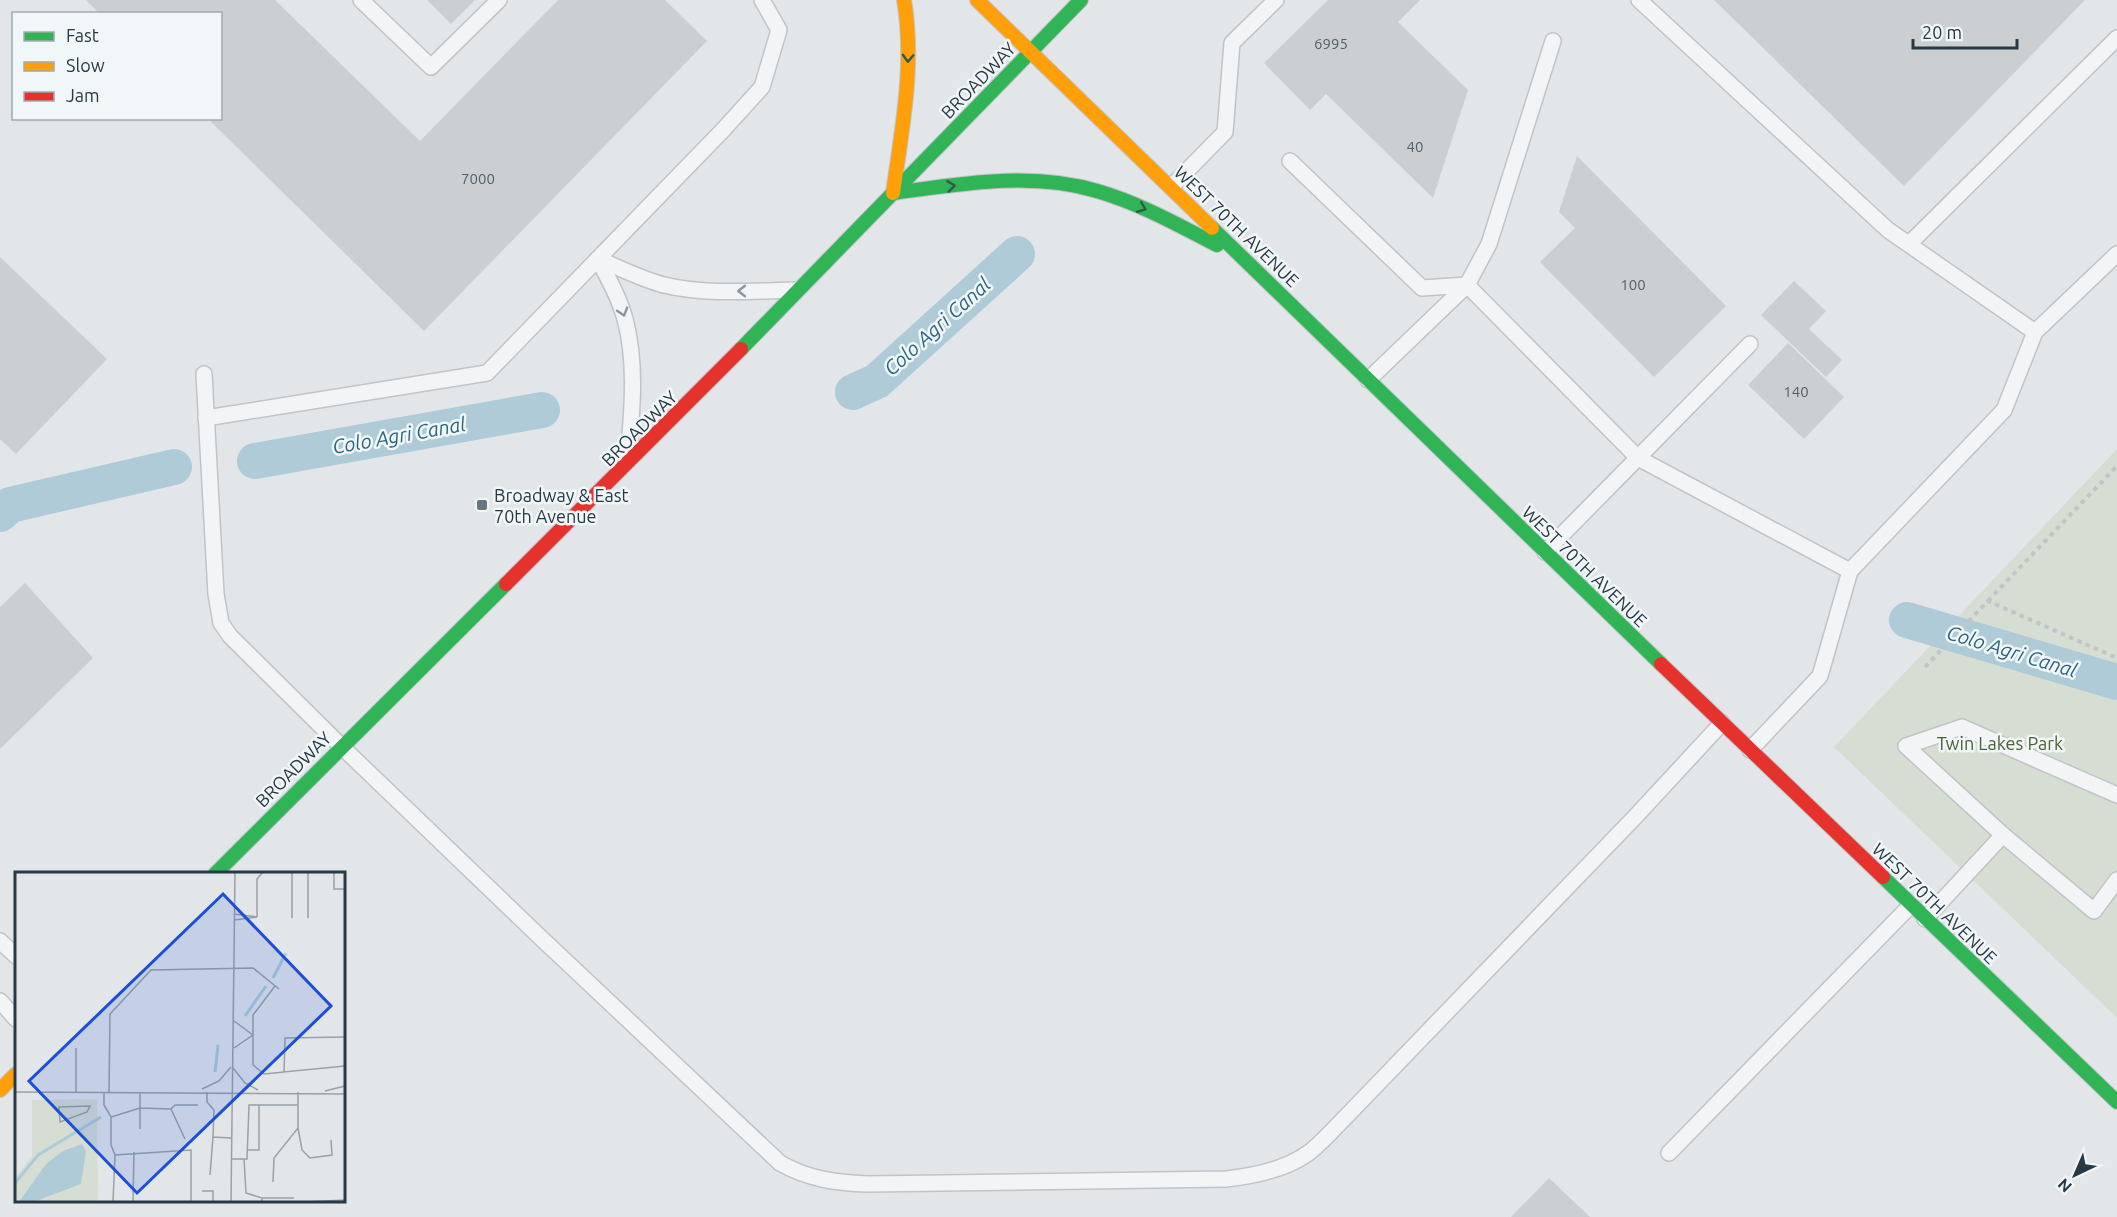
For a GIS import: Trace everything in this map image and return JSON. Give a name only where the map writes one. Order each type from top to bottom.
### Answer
[{"type":"main road","points":[[904,0],[908,32],[908,61],[893,193],[989,181],[1046,182],[1073,186],[1094,190],[1146,209],[1245,259]]},
{"type":"main road","name":"WEST 70TH AVENUE","points":[[977,0],[1911,906],[2117,1102]]},
{"type":"main road","name":"BROADWAY","points":[[216,872],[628,465],[1081,0]]},
{"type":"main road","points":[[0,1090],[15,1075]]},
{"type":"lane","points":[[361,0],[431,67],[499,0]]},
{"type":"lane","points":[[206,418],[487,373],[762,87],[778,30],[762,0]]},
{"type":"lane","points":[[1172,187],[1225,132],[1232,44],[1275,0]]},
{"type":"lane","points":[[1639,0],[1888,230],[2035,332]]},
{"type":"lane","points":[[1910,244],[2117,38]]},
{"type":"lane","points":[[1368,380],[1467,285],[1490,244],[1553,41]]},
{"type":"lane","points":[[1290,161],[1422,288],[1467,285],[1638,458],[1850,570]]},
{"type":"lane","points":[[1750,750],[1820,676],[1850,570],[2004,410],[2035,332],[2117,254]]},
{"type":"lane","points":[[598,259],[641,277],[682,288],[745,292],[801,289]]},
{"type":"lane","points":[[598,259],[618,297],[626,319],[631,348],[632,417],[628,465]]},
{"type":"lane","points":[[1545,552],[1750,344]]},
{"type":"lane","points":[[204,374],[216,594],[222,623],[244,652],[533,931],[780,1163],[794,1172],[823,1181],[868,1184],[1227,1179],[1247,1177],[1294,1161],[1316,1146],[1635,817],[1722,723]]},
{"type":"lane","points":[[2117,795],[1962,727],[1906,746],[2003,835],[2094,911],[2117,880]]},
{"type":"lane","points":[[1925,919],[2003,835]]},
{"type":"lane","points":[[1669,1153],[1911,906]]},
{"type":"lane","points":[[0,941],[15,955]]},
{"type":"lane","points":[[0,1001],[15,1018]]},
{"type":"path","points":[[1925,666],[2117,466]]},
{"type":"path","points":[[1988,601],[2117,658]]},
{"type":"green space","name":"Twin Lakes Park","points":[[2117,449],[2117,1018],[1834,747]]},
{"type":"building","points":[[86,0],[275,0],[420,141],[558,0],[665,0],[707,41],[424,331],[209,120],[222,120],[222,12],[98,12]]},
{"type":"building","points":[[427,0],[475,0],[451,24]]},
{"type":"building","points":[[1328,0],[1420,0],[1398,22],[1468,90],[1433,198],[1326,94],[1310,110],[1264,63]]},
{"type":"building","points":[[1714,0],[2085,0],[1904,186]]},
{"type":"building","points":[[1577,156],[1726,306],[1654,377],[1540,262],[1575,228],[1559,212]]},
{"type":"building","points":[[0,257],[107,359],[16,454],[0,439]]},
{"type":"building","points":[[1794,281],[1826,311],[1809,329],[1842,360],[1826,377],[1761,315]]},
{"type":"building","points":[[1788,343],[1844,397],[1804,439],[1748,385]]},
{"type":"building","points":[[25,583],[93,658],[0,749],[0,607]]},
{"type":"building","points":[[1549,1178],[1590,1217],[1511,1217]]},
{"type":"waterway","name":"Colo Agri Canal","points":[[853,392],[877,381],[1017,254]]},
{"type":"waterway","name":"Colo Agri Canal","points":[[255,461],[542,410]]},
{"type":"waterway","name":"Colo Agri Canal","points":[[0,514],[10,505],[174,467]]},
{"type":"waterway","name":"Colo Agri Canal","points":[[1907,620],[2117,682]]},
{"type":"traffic: fast","points":[[741,349],[1081,0]]},
{"type":"traffic: fast","points":[[893,193],[995,181],[1021,180],[1072,185],[1128,202],[1217,245]]},
{"type":"traffic: fast","points":[[1212,228],[1661,664]]},
{"type":"traffic: fast","points":[[217,872],[506,584]]},
{"type":"traffic: fast","points":[[1883,877],[2117,1102]]},
{"type":"traffic: slow","points":[[893,193],[908,72],[904,0]]},
{"type":"traffic: slow","points":[[977,0],[1212,228]]},
{"type":"traffic: slow","points":[[0,1090],[15,1075]]},
{"type":"traffic: jam","points":[[506,584],[741,349]]},
{"type":"traffic: jam","points":[[1661,664],[1883,877]]},
{"type":"place","name":"Broadway & East 70th Avenue","points":[[482,505]]}]
